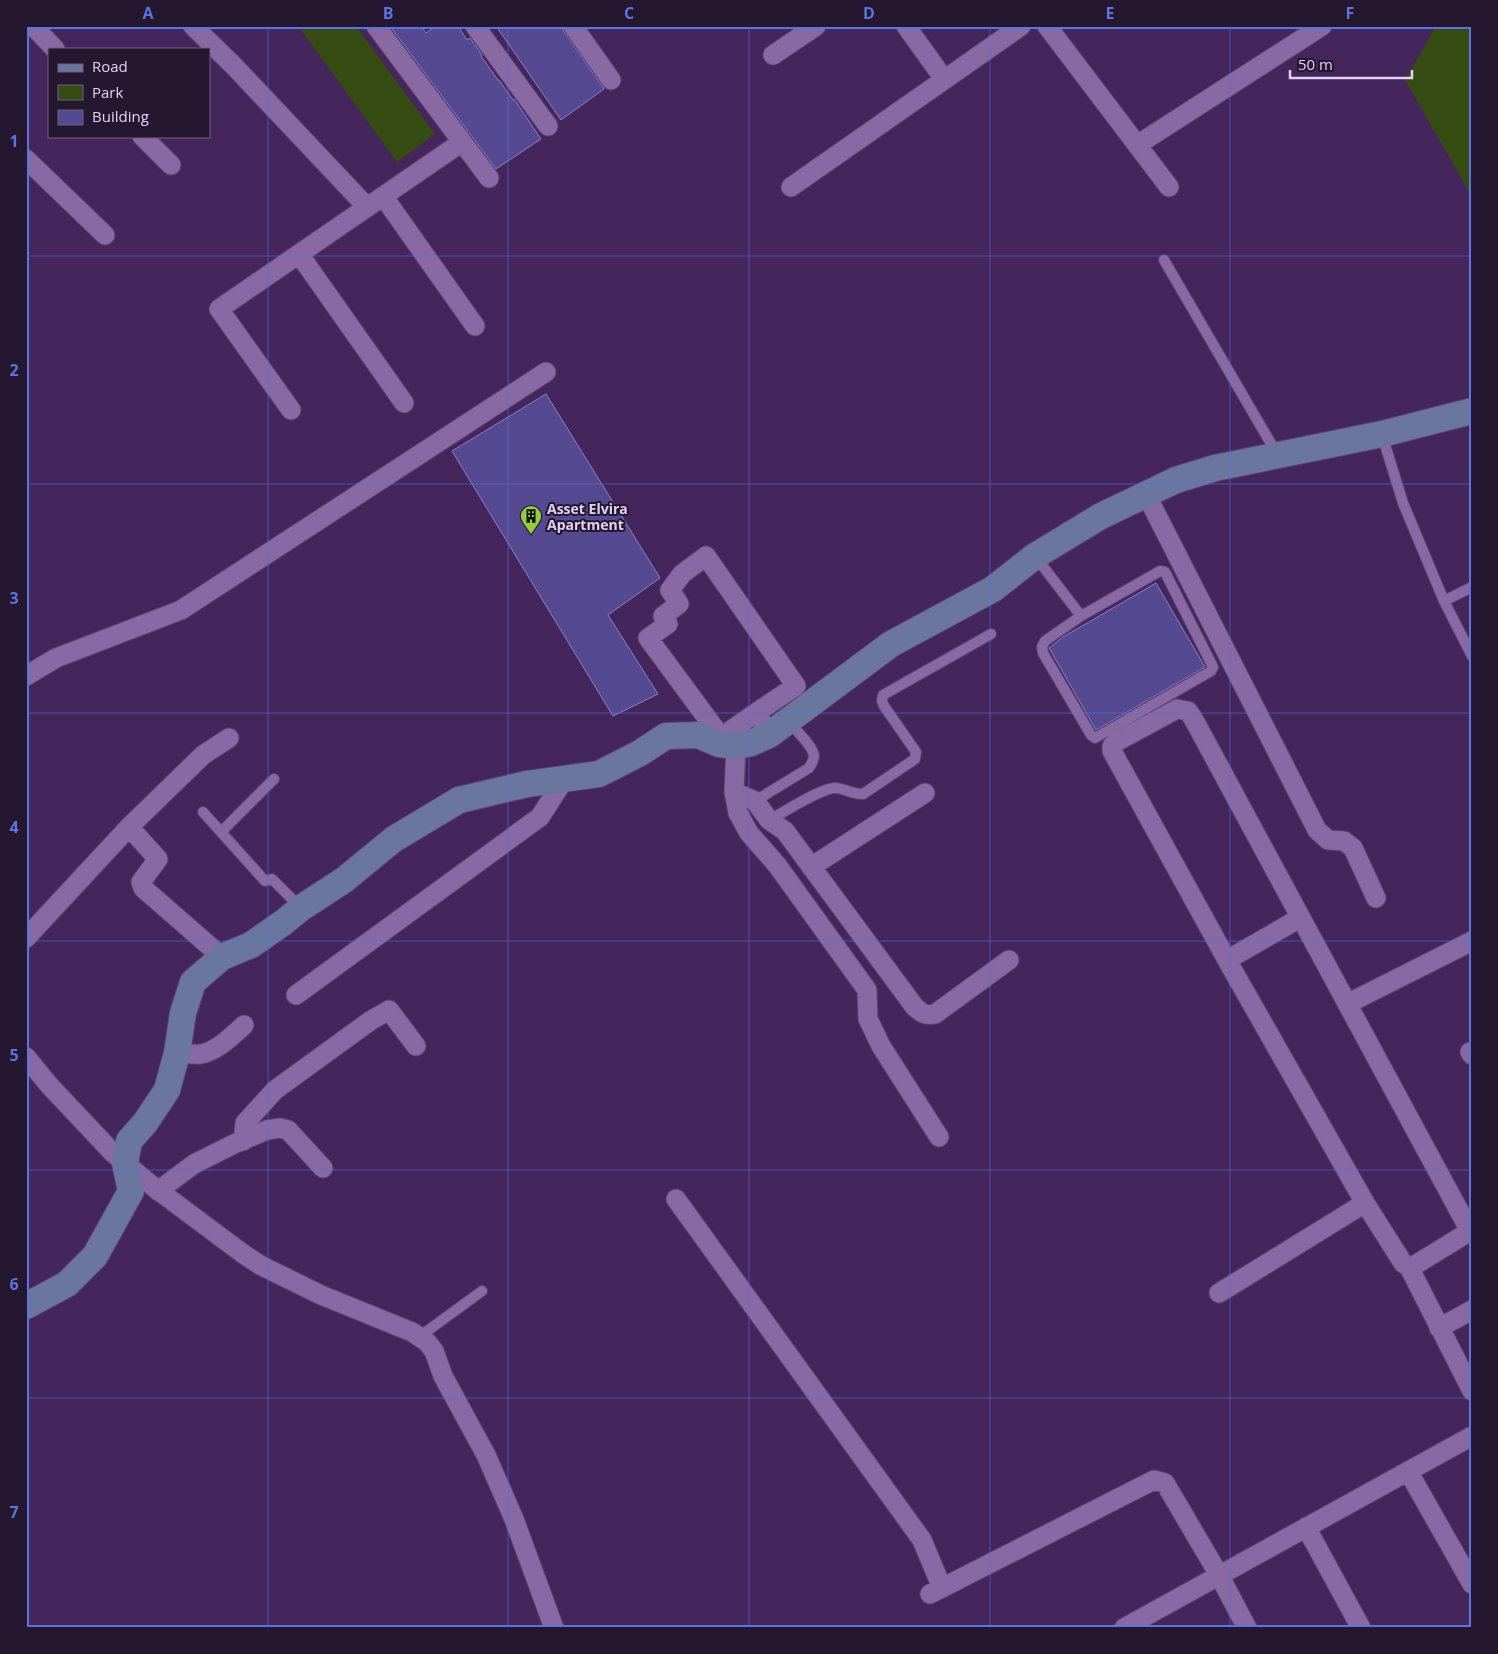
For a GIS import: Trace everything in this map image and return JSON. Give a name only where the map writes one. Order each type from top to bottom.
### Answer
[{"type":"street","points":[[33,26],[54,48]]},
{"type":"street","points":[[193,26],[241,73],[367,207]]},
{"type":"street","points":[[376,26],[489,178]]},
{"type":"street","points":[[475,26],[548,126]]},
{"type":"street","points":[[573,26],[611,80]]},
{"type":"street","points":[[772,55],[816,26]]},
{"type":"street","points":[[906,26],[944,79]]},
{"type":"street","points":[[791,186],[1020,26]]},
{"type":"street","points":[[1047,26],[1169,188]]},
{"type":"street","points":[[1137,145],[1322,26]]},
{"type":"street","points":[[144,138],[171,165]]},
{"type":"street","points":[[291,410],[219,309],[462,142]]},
{"type":"street","points":[[26,159],[105,235]]},
{"type":"street","points":[[383,196],[475,326]]},
{"type":"street","points":[[299,254],[404,403]]},
{"type":"street","points":[[26,676],[56,658],[181,610],[546,372]]},
{"type":"street","points":[[26,1306],[67,1284],[96,1256],[131,1192],[125,1164],[129,1141],[145,1124],[167,1090],[177,1053],[183,1014],[193,982],[222,957],[251,944],[284,922],[300,908],[344,880],[394,839],[459,800],[527,784],[598,774],[640,753],[666,736],[698,735],[719,744],[736,746],[751,743],[771,723],[796,686],[706,556],[682,574],[670,590],[679,604],[663,616],[668,624],[648,638],[721,737],[771,723],[891,644],[993,589],[1035,556],[1101,516],[1176,480],[1215,468],[1382,434],[1472,411]]},
{"type":"street","points":[[1146,494],[1317,830],[1328,840],[1344,841],[1353,848],[1376,898]]},
{"type":"street","points":[[1409,1267],[1471,1230],[1194,720],[1188,711],[1177,709],[1116,742],[1112,746],[1112,751],[1227,960],[1365,1203],[1391,1246],[1403,1263],[1409,1267],[1472,1391]]},
{"type":"street","points":[[26,938],[129,827],[203,755],[229,738]]},
{"type":"street","points":[[736,746],[734,792],[738,813],[749,833],[777,864],[867,990],[868,1019],[882,1046],[939,1137]]},
{"type":"street","points":[[296,995],[540,817],[564,778]]},
{"type":"street","points":[[734,792],[755,801],[769,820],[784,831],[921,1014],[935,1014],[1009,960]]},
{"type":"street","points":[[811,866],[926,793]]},
{"type":"street","points":[[129,827],[158,859],[141,882],[143,888],[222,957]]},
{"type":"street","points":[[1227,960],[1300,918]]},
{"type":"street","points":[[1348,1004],[1472,941]]},
{"type":"street","points":[[243,1140],[245,1122],[275,1090],[370,1021],[389,1010],[416,1046]]},
{"type":"street","points":[[177,1053],[201,1054],[212,1050],[244,1026]]},
{"type":"street","points":[[28,1065],[113,1154],[158,1191],[260,1265],[321,1296],[412,1332],[427,1342],[434,1351],[443,1376],[486,1455],[514,1519],[554,1628]]},
{"type":"street","points":[[158,1191],[194,1164],[243,1140],[267,1130],[280,1128],[288,1130],[323,1168]]},
{"type":"street","points":[[676,1199],[922,1540],[936,1591],[1154,1480],[1165,1483],[1219,1575],[1247,1628]]},
{"type":"street","points":[[1219,1292],[1365,1203]]},
{"type":"street","points":[[1439,1328],[1472,1310]]},
{"type":"street","points":[[1124,1628],[1472,1436]]},
{"type":"street","points":[[1408,1471],[1472,1584]]},
{"type":"street","points":[[1306,1527],[1360,1628]]},
{"type":"lane","points":[[1164,260],[1277,455]]},
{"type":"lane","points":[[1382,434],[1403,503],[1444,601],[1472,656]]},
{"type":"lane","points":[[1035,556],[1081,616]]},
{"type":"lane","points":[[1160,570],[1165,572],[1213,667],[1211,671],[1095,738],[1091,735],[1043,653],[1042,646],[1045,641],[1081,616],[1160,570]]},
{"type":"lane","points":[[1444,601],[1472,587]]},
{"type":"lane","points":[[769,820],[826,789],[837,788],[853,794],[863,794],[916,759],[916,752],[884,706],[883,695],[991,634]]},
{"type":"lane","points":[[755,801],[809,768],[813,762],[814,757],[811,748],[771,723]]},
{"type":"lane","points":[[221,832],[274,779]]},
{"type":"lane","points":[[203,812],[264,881],[272,879],[300,908]]},
{"type":"lane","points":[[419,1337],[482,1291]]},
{"type":"green space","points":[[307,26],[356,26],[435,134],[397,162],[301,30]]},
{"type":"green space","points":[[1436,26],[1472,26],[1472,197],[1405,80]]},
{"type":"building","points":[[390,26],[421,26],[426,33],[436,26],[458,26],[467,40],[470,38],[541,139],[496,169]]},
{"type":"building","points":[[496,26],[560,26],[604,89],[561,120]]},
{"type":"building","name":"Asset Elvira Apartment","points":[[546,394],[660,578],[608,615],[658,694],[613,716],[452,451]]},
{"type":"building","points":[[1156,583],[1205,667],[1096,730],[1049,648],[1063,637]]},
{"type":"place","name":"Asset Elvira Apartment","points":[[531,535]]}]
